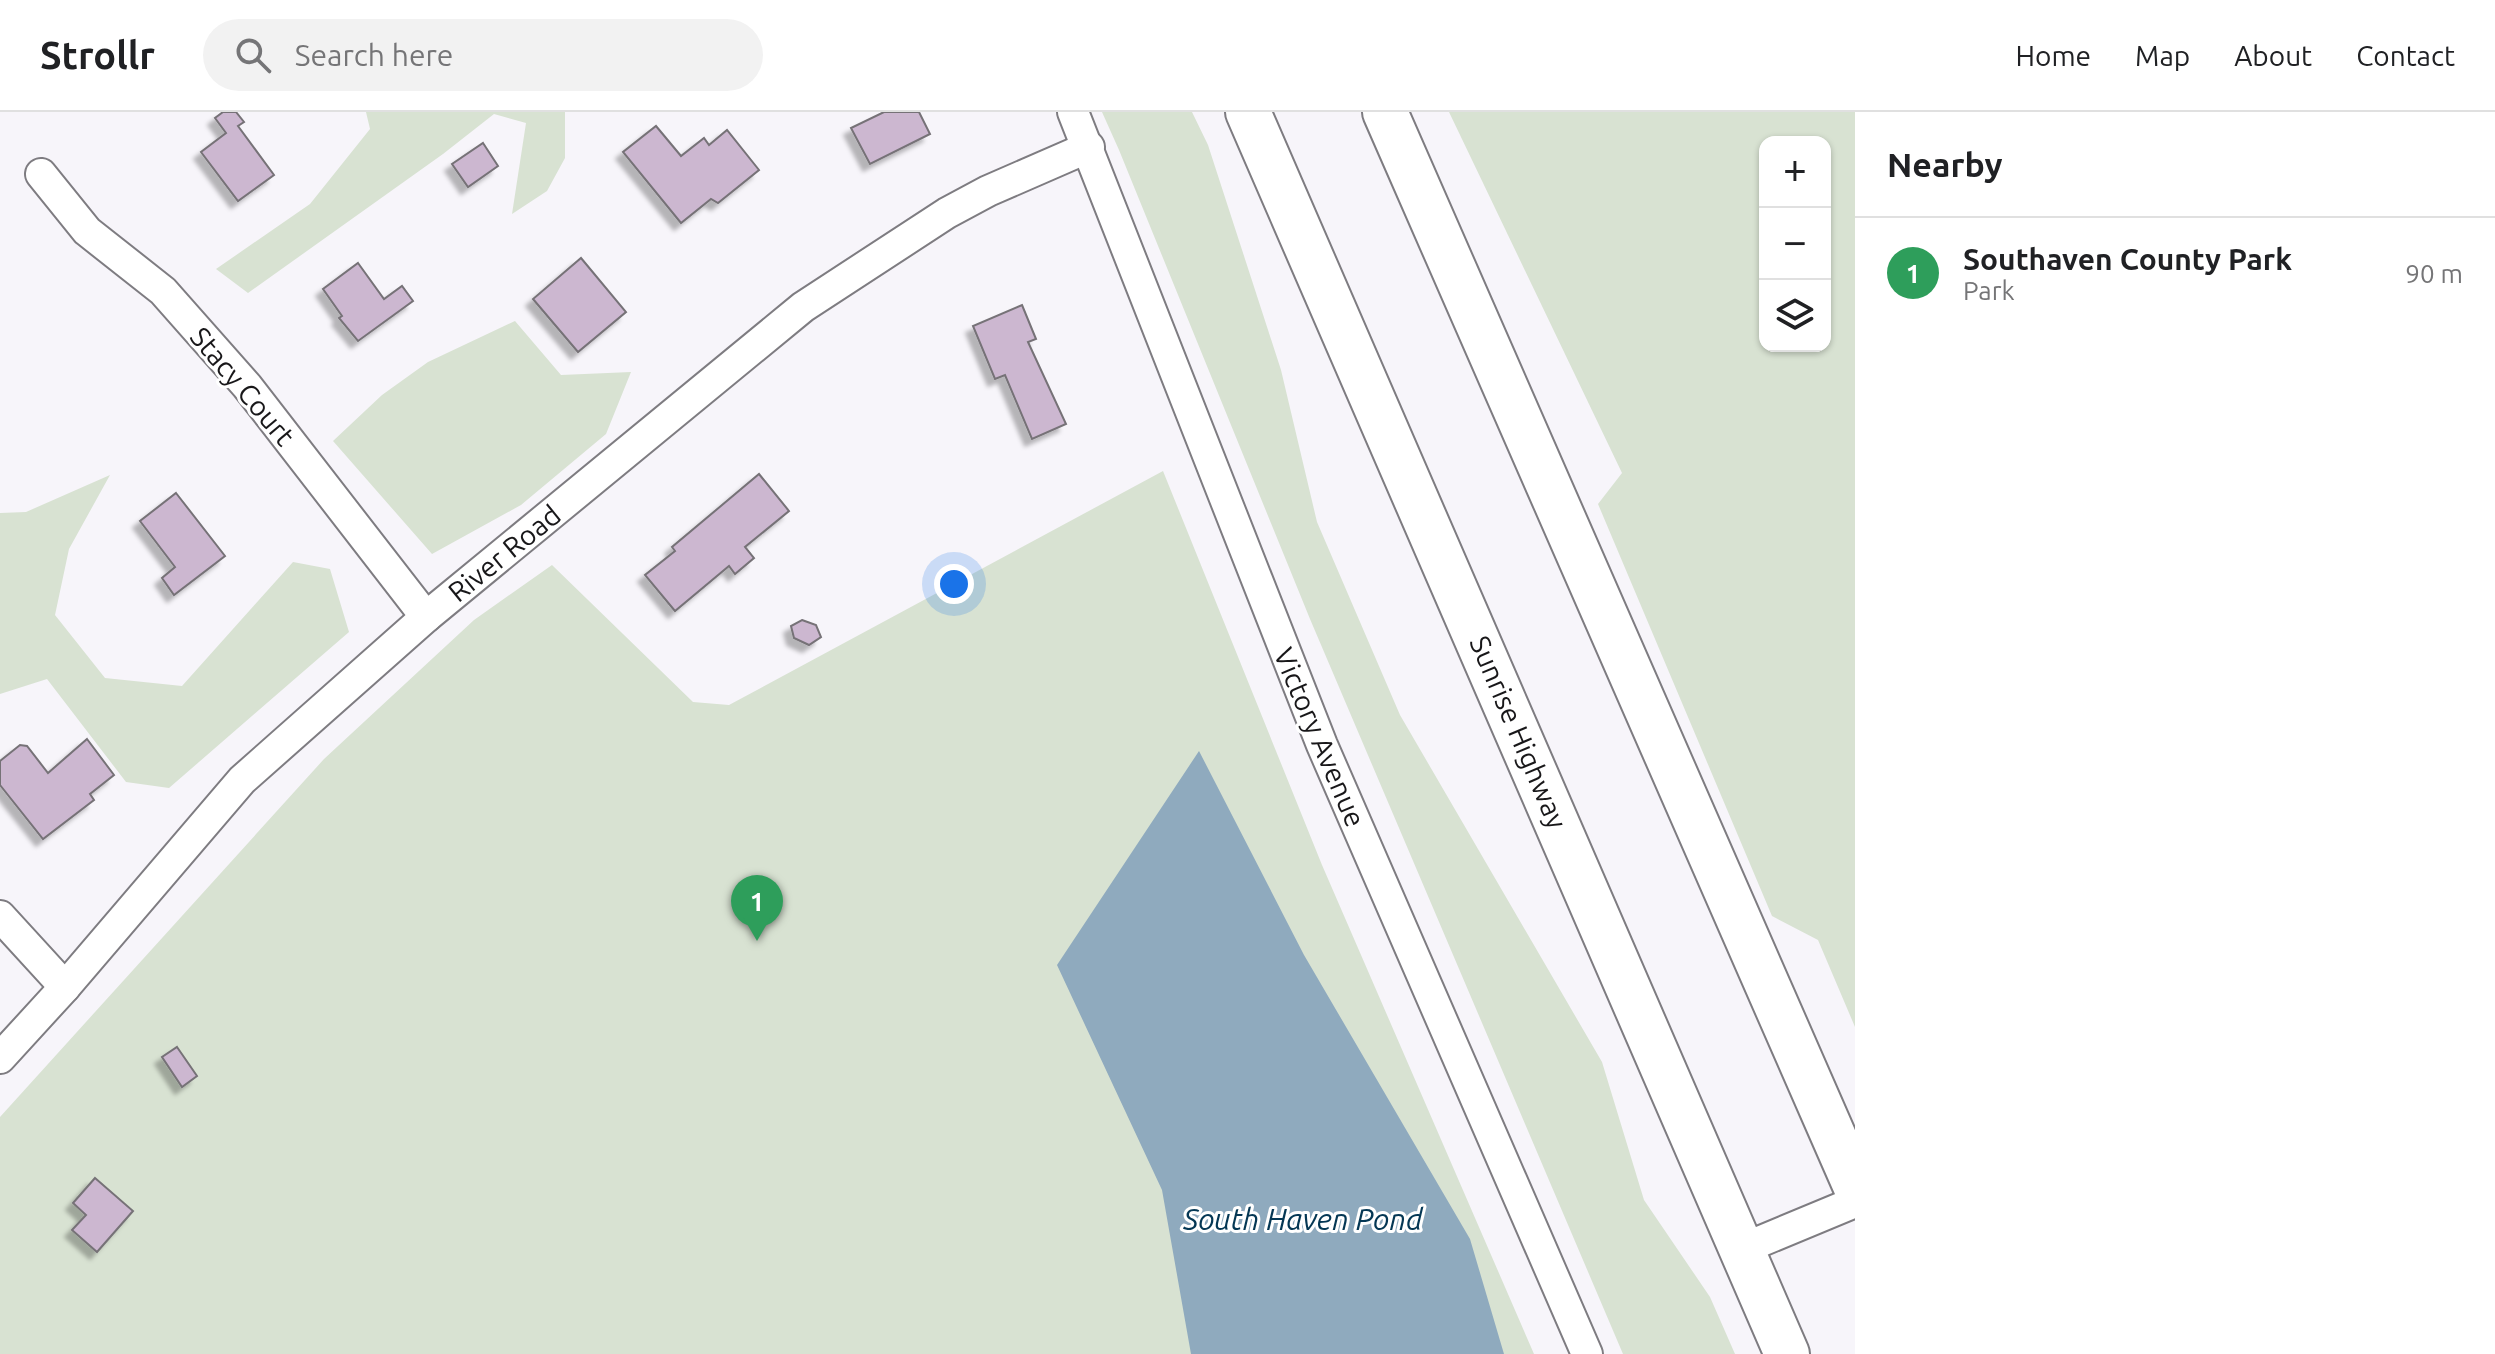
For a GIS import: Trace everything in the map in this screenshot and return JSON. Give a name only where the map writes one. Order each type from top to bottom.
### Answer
[{"type":"highway","name":"Sunrise Highway","points":[[1248,112],[1787,1354]]},
{"type":"highway","points":[[1385,112],[1855,1185]]},
{"type":"street","name":"Victory Avenue","points":[[1073,112],[1322,745],[1587,1354]]},
{"type":"street","name":"River Road","points":[[0,1058],[65,987],[242,780],[426,617],[803,307],[947,213],[988,191],[1089,147]]},
{"type":"street","name":"Stacy Court","points":[[41,174],[87,231],[163,291],[247,386],[426,617]]},
{"type":"street","points":[[0,916],[65,987]]},
{"type":"street","points":[[1742,1249],[1855,1202]]},
{"type":"green space","points":[[366,112],[565,112],[565,158],[547,191],[512,214],[526,123],[494,114],[248,293],[216,269],[310,204],[370,129]]},
{"type":"green space","points":[[1102,112],[1192,112],[1208,145],[1281,370],[1317,522],[1400,715],[1602,1062],[1644,1200],[1710,1297],[1735,1354],[1623,1354],[1310,619]]},
{"type":"green space","points":[[1449,112],[1855,112],[1855,1027],[1818,940],[1772,916],[1598,504],[1622,473]]},
{"type":"green space","points":[[515,321],[561,375],[631,372],[606,434],[521,505],[432,554],[333,441],[382,395],[428,362]]},
{"type":"green space","points":[[1163,471],[1322,865],[1534,1354],[0,1354],[0,1117],[324,759],[474,620],[552,565],[693,702],[729,705]]},
{"type":"green space","points":[[110,475],[69,549],[55,615],[105,678],[182,686],[293,562],[330,569],[349,632],[169,788],[126,782],[47,679],[0,694],[0,513],[26,512]]},
{"type":"water","name":"South Haven Pond","points":[[1199,751],[1304,955],[1470,1239],[1504,1354],[1191,1354],[1162,1190],[1057,965]]},
{"type":"building","points":[[223,112],[236,112],[244,122],[238,126],[274,175],[238,201],[201,152],[226,133],[215,118]]},
{"type":"building","points":[[884,112],[919,112],[930,134],[870,164],[851,128]]},
{"type":"building","points":[[656,126],[681,156],[704,138],[709,145],[727,130],[759,170],[718,203],[711,199],[681,223],[623,152]]},
{"type":"building","points":[[483,143],[498,166],[468,187],[452,164]]},
{"type":"building","points":[[581,258],[626,312],[578,352],[533,299]]},
{"type":"building","points":[[358,263],[384,299],[402,286],[413,301],[358,341],[339,318],[342,316],[323,289]]},
{"type":"building","points":[[1022,305],[1036,339],[1028,342],[1066,424],[1032,439],[1005,375],[995,379],[973,326]]},
{"type":"building","points":[[759,474],[789,511],[745,547],[754,558],[735,574],[729,566],[675,611],[645,575],[675,551],[672,547]]},
{"type":"building","points":[[176,493],[225,556],[174,595],[162,578],[175,567],[140,521]]},
{"type":"building","points":[[802,620],[816,625],[821,637],[809,645],[794,638],[791,626]]},
{"type":"building","points":[[87,739],[114,775],[90,794],[94,800],[43,839],[0,785],[0,761],[20,745],[27,746],[48,773]]},
{"type":"building","points":[[177,1047],[197,1076],[182,1087],[162,1057]]},
{"type":"building","points":[[95,1178],[133,1211],[97,1252],[72,1230],[86,1215],[73,1203]]},
{"type":"place","name":"Southaven County Park","points":[[757,941]]}]
